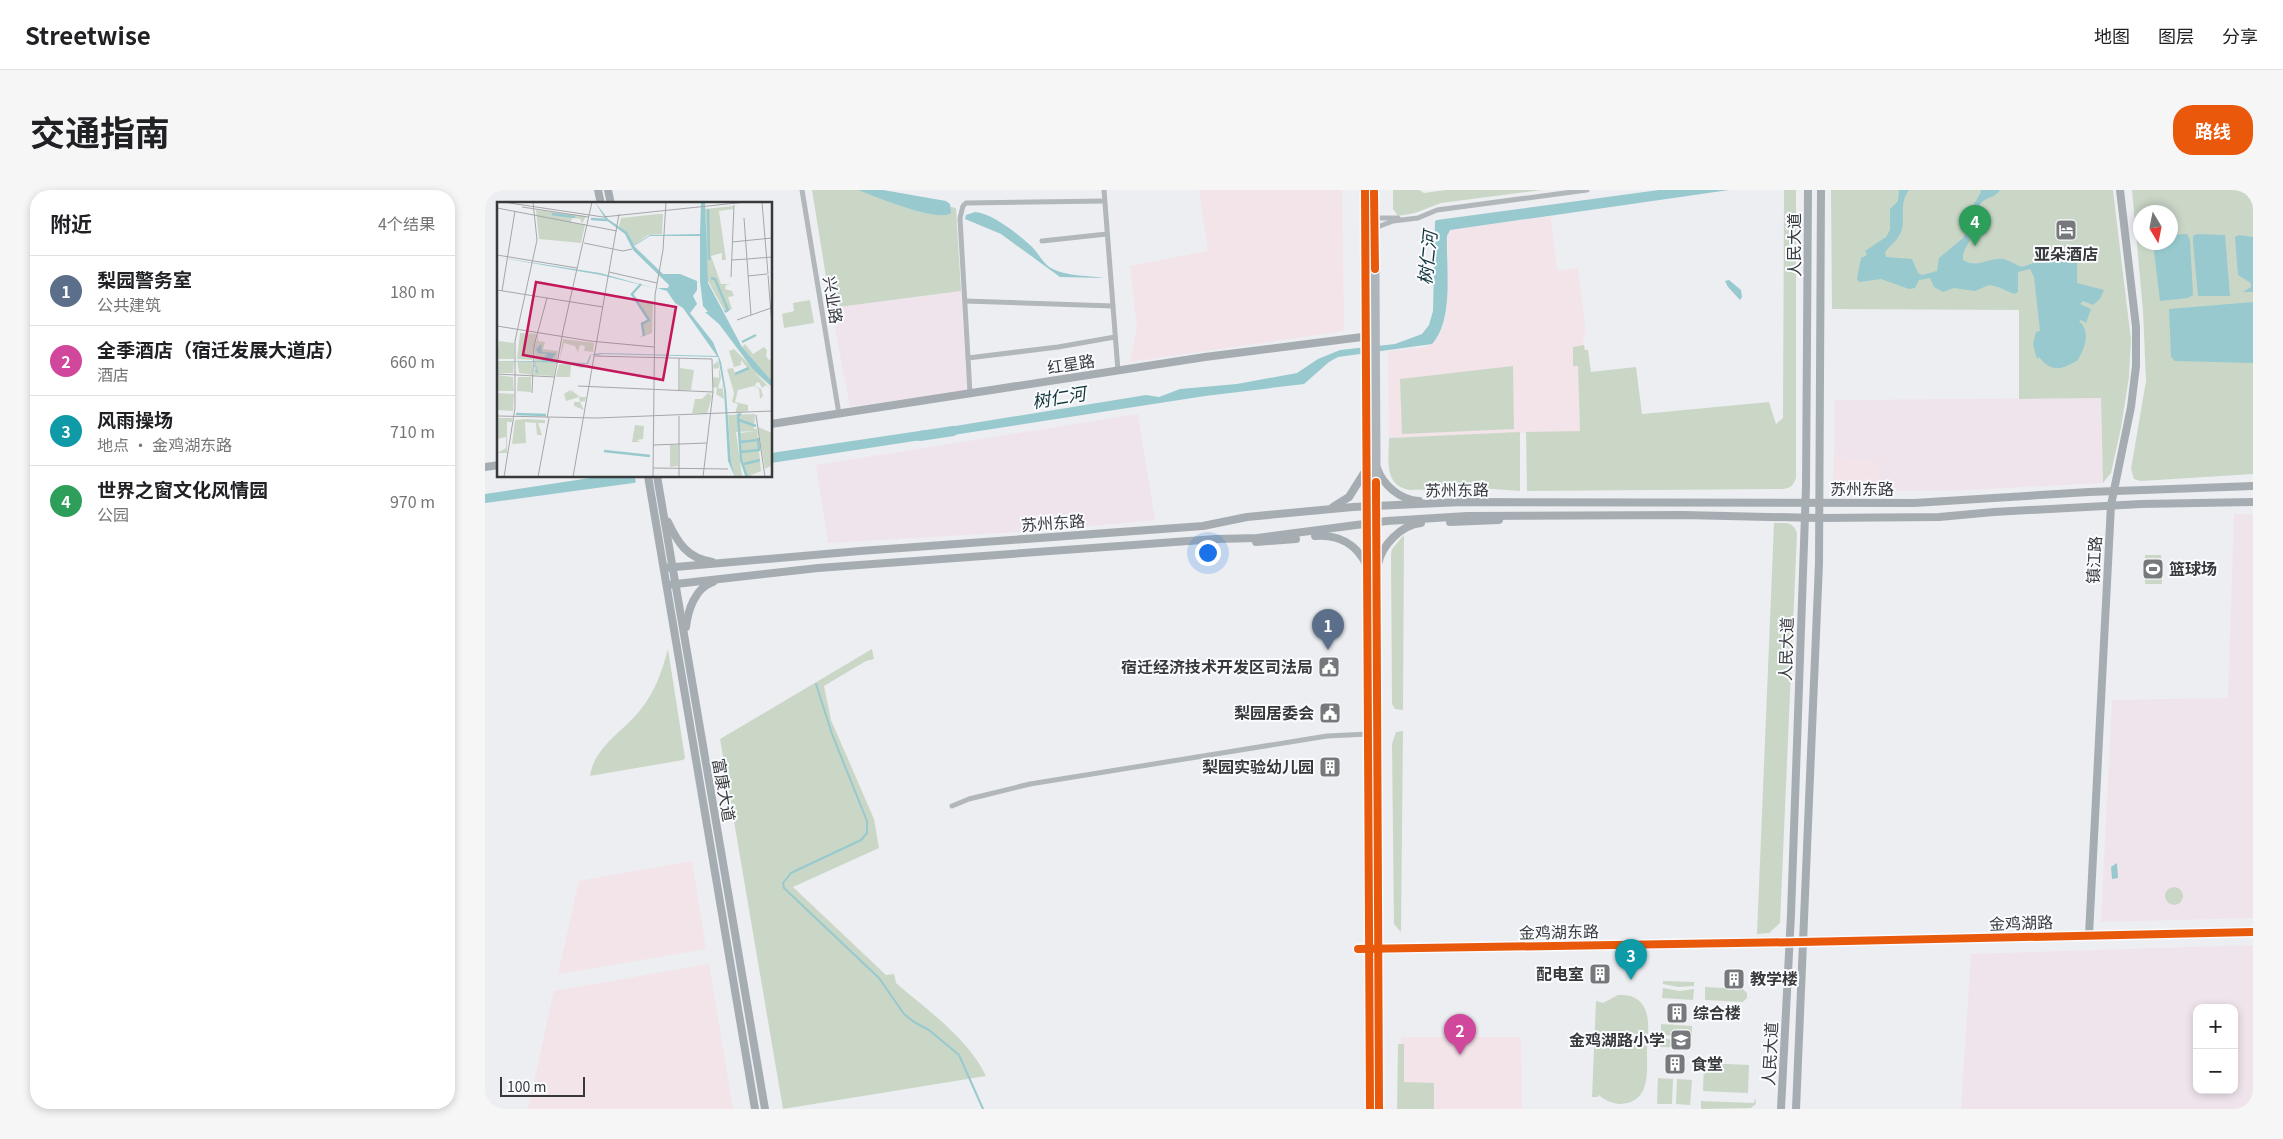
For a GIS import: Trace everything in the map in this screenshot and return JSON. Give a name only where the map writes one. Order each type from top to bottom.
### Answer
[{"type":"highway","points":[[1365,190],[1371,336],[1373,569],[1368,949],[1379,1109]]},
{"type":"highway","points":[[1371,336],[1375,223],[1374,190]]},
{"type":"highway","points":[[1370,1109],[1368,949],[1369,734],[1373,569]]},
{"type":"main road","name":"人民大道","points":[[1781,1109],[1806,502],[1807,190]]},
{"type":"main road","name":"人民大道","points":[[1796,1109],[1819,518],[1821,190]]},
{"type":"main road","name":"镇江路","points":[[2089,935],[2111,505],[2131,407],[2136,366],[2136,328],[2120,190]]},
{"type":"main road","points":[[1807,221],[1821,221]]},
{"type":"main road","name":"红星路","points":[[773,424],[1118,371],[1371,336]]},
{"type":"main road","points":[[1807,381],[1821,381]]},
{"type":"main road","points":[[1327,510],[1338,506],[1349,497],[1372,465],[1387,484],[1403,497],[1412,500],[1492,500],[1528,503]]},
{"type":"main road","name":"富康大道","points":[[648,478],[667,585],[682,639],[765,1109]]},
{"type":"main road","name":"富康大道","points":[[657,478],[677,584],[682,639],[722,919],[755,1109]]},
{"type":"main road","name":"苏州东路","points":[[664,568],[729,564],[860,551],[1203,526],[1247,517],[1327,510],[1462,502],[1914,503],[2113,491],[2253,486]]},
{"type":"main road","name":"苏州东路","points":[[667,585],[818,568],[1216,539],[1257,538],[1415,519],[1527,516],[1939,517],[2111,505],[2253,502]]},
{"type":"main road","points":[[1414,505],[1415,519]]},
{"type":"main road","points":[[663,513],[673,534],[688,554],[704,561],[729,564]]},
{"type":"main road","points":[[1216,539],[1267,542],[1325,535],[1338,537],[1355,547],[1373,569],[1386,547],[1409,526],[1431,522],[1489,521],[1527,516]]},
{"type":"main road","points":[[682,639],[689,610],[697,595],[707,584],[730,578]]},
{"type":"main road","points":[[1791,894],[1799,898],[1804,895]]},
{"type":"main road","points":[[722,919],[732,917]]},
{"type":"main road","name":"金鸡湖路","points":[[1789,942],[2253,932]]},
{"type":"main road","name":"金鸡湖东路","points":[[1368,949],[1789,942]]},
{"type":"main road","points":[[731,970],[741,968]]},
{"type":"main road","points":[[1787,984],[1794,978],[1801,984]]},
{"type":"street","name":"兴业路","points":[[802,190],[839,414]]},
{"type":"street","points":[[1104,190],[1118,371]]},
{"type":"street","points":[[1375,223],[1407,217],[1436,207],[1563,190]]},
{"type":"street","points":[[1375,223],[1418,218],[1437,210],[1587,190]]},
{"type":"street","points":[[970,393],[960,218],[963,206],[966,203],[1105,201]]},
{"type":"street","points":[[1042,241],[1107,234]]},
{"type":"street","points":[[965,301],[1113,306]]},
{"type":"street","points":[[968,358],[1058,347],[1115,337]]},
{"type":"street","points":[[952,806],[969,799],[1061,779],[1327,736],[1369,734]]},
{"type":"shaded area","points":[[1199,190],[1342,190],[1344,331],[1130,362],[1137,328],[1130,266],[1208,251]]},
{"type":"shaded area","points":[[1551,216],[1557,271],[1578,268],[1586,334],[1583,334],[1584,345],[1573,347],[1573,365],[1578,366],[1580,431],[1389,438],[1388,351],[1425,347],[1437,339],[1446,315],[1448,232],[1450,230]]},
{"type":"shaded area","points":[[961,291],[967,390],[850,407],[831,308]]},
{"type":"shaded area","points":[[2101,398],[2103,483],[1950,491],[1886,491],[1886,495],[1878,495],[1878,460],[1845,460],[1845,455],[1834,455],[1835,400]]},
{"type":"shaded area","points":[[1138,414],[1155,520],[1036,531],[828,543],[816,465]]},
{"type":"shaded area","points":[[1834,455],[1845,455],[1846,460],[1878,460],[1878,495],[1845,497],[1833,484]]},
{"type":"shaded area","points":[[2234,514],[2253,514],[2253,918],[2101,922],[2112,700],[2228,698]]},
{"type":"shaded area","points":[[692,861],[706,949],[558,974],[579,881]]},
{"type":"shaded area","points":[[2253,945],[2253,1109],[1961,1109],[1971,954]]},
{"type":"shaded area","points":[[709,964],[733,1109],[528,1109],[554,991]]},
{"type":"shaded area","points":[[1401,1037],[1521,1037],[1522,1109],[1401,1109]]},
{"type":"green space","points":[[812,190],[874,190],[956,208],[961,291],[831,308]]},
{"type":"green space","points":[[1393,190],[1419,190],[1424,193],[1446,190],[1542,190],[1441,203],[1415,213],[1398,216],[1393,209]]},
{"type":"green space","points":[[1784,190],[1796,190],[1796,478],[1793,484],[1788,488],[1779,489],[1527,491],[1526,432],[1580,431],[1578,366],[1573,366],[1573,347],[1584,345],[1585,350],[1588,350],[1591,372],[1636,367],[1642,414],[1769,402],[1776,424],[1783,418]]},
{"type":"green space","points":[[1831,190],[2113,190],[2131,340],[2129,377],[2121,428],[2111,473],[2103,483],[2101,398],[2019,399],[2019,310],[1832,309]]},
{"type":"green space","points":[[2132,190],[2253,190],[2253,474],[2141,481],[2134,479],[2131,469],[2146,381],[2143,311],[2137,250],[2178,250],[2178,205],[2133,205]]},
{"type":"green space","points":[[810,300],[814,323],[784,328],[782,314],[794,311],[793,303]]},
{"type":"green space","points":[[1513,366],[1514,429],[1402,434],[1400,379]]},
{"type":"green space","points":[[1520,432],[1520,491],[1479,488],[1410,490],[1395,483],[1391,477],[1389,470],[1389,438]]},
{"type":"green space","points":[[1774,523],[1791,525],[1797,533],[1780,923],[1769,933],[1757,934]]},
{"type":"green space","points":[[1404,535],[1403,710],[1395,709],[1392,704],[1391,554],[1392,549]]},
{"type":"green space","name":"篮球场","points":[[2145,555],[2161,555],[2162,584],[2145,584]]},
{"type":"green space","points":[[668,649],[685,758],[683,760],[590,776],[597,756],[603,748],[634,717],[650,696],[661,673]]},
{"type":"green space","points":[[872,649],[874,659],[866,661],[824,686],[831,720],[874,819],[879,848],[793,887],[886,975],[894,974],[896,983],[934,1014],[958,1037],[978,1062],[986,1076],[783,1109],[720,739]]},
{"type":"green space","points":[[1403,731],[1401,932],[1394,924],[1392,744],[1396,732]]},
{"type":"green space","points":[[2174,887],[2180,890],[2183,896],[2180,902],[2174,905],[2168,902],[2165,896],[2168,890]]},
{"type":"green space","points":[[1663,981],[1694,982],[1694,986],[1678,987],[1663,984]]},
{"type":"green space","points":[[1705,987],[1743,989],[1747,993],[1747,998],[1743,1002],[1705,1000]]},
{"type":"green space","points":[[1663,988],[1680,991],[1694,989],[1693,1000],[1662,998]]},
{"type":"green space","points":[[1618,995],[1638,999],[1643,1005],[1648,1022],[1647,1076],[1645,1085],[1638,1098],[1625,1104],[1611,1102],[1599,1095],[1598,1097],[1592,1097],[1596,1001],[1603,1003]]},
{"type":"green space","points":[[1661,1024],[1692,1026],[1692,1036],[1676,1037],[1661,1034]]},
{"type":"green space","points":[[1661,1038],[1675,1040],[1692,1039],[1691,1048],[1660,1047]]},
{"type":"green space","points":[[1398,1044],[1404,1044],[1404,1082],[1434,1083],[1434,1109],[1397,1109]]},
{"type":"green space","points":[[1704,1063],[1749,1065],[1748,1093],[1703,1091]]},
{"type":"green space","points":[[1658,1078],[1673,1079],[1672,1104],[1657,1104]]},
{"type":"green space","points":[[1677,1079],[1692,1080],[1690,1105],[1676,1104]]},
{"type":"green space","points":[[1755,1097],[1756,1104],[1751,1108],[1701,1109],[1701,1101],[1754,1103]]},
{"type":"water","points":[[858,190],[883,190],[946,201],[950,204],[951,213],[944,215],[920,212]]},
{"type":"water","points":[[1659,190],[1729,190],[1450,230],[1447,236],[1448,278],[1446,308],[1439,334],[1432,344],[1338,357],[1329,362],[1304,384],[1205,396],[940,437],[939,430],[943,428],[1146,395],[1159,397],[1180,389],[1237,384],[1297,373],[1318,359],[1340,350],[1395,344],[1422,334],[1429,325],[1433,311],[1435,221]]},
{"type":"water","points":[[1899,190],[1909,190],[1903,204],[1903,224],[1901,233],[1885,252],[1886,257],[1912,259],[1918,273],[1922,275],[1937,271],[1939,258],[1963,238],[1967,231],[1969,213],[1981,192],[1980,190],[2000,190],[1996,195],[1983,201],[1978,208],[1974,216],[1971,237],[1964,251],[1963,260],[1978,263],[2003,259],[2022,267],[2036,262],[2046,249],[2074,250],[2077,255],[2077,283],[2104,290],[2100,299],[2093,305],[2083,301],[2080,304],[2091,309],[2086,323],[2081,320],[2079,321],[2085,330],[2086,340],[2078,360],[2062,368],[2053,368],[2048,366],[2039,357],[2037,359],[2033,344],[2036,332],[2040,331],[2034,277],[2030,269],[2018,272],[2018,292],[2014,294],[1989,285],[1975,291],[1954,288],[1943,292],[1934,287],[1930,278],[1919,280],[1915,288],[1909,289],[1881,279],[1859,282],[1857,279],[1861,258],[1867,255],[1865,251],[1886,237],[1890,230],[1890,209],[1898,201]]},
{"type":"water","points":[[975,212],[989,216],[1012,230],[1025,240],[1043,261],[1054,270],[1068,274],[1104,278],[1060,277],[1001,234],[965,219],[966,215]]},
{"type":"water","points":[[2187,234],[2190,240],[2193,295],[2188,298],[2160,301],[2154,250],[2178,250],[2178,235]]},
{"type":"water","points":[[2197,234],[2225,235],[2230,296],[2198,296],[2193,242],[2193,236]]},
{"type":"water","points":[[2239,235],[2253,237],[2253,292],[2243,292],[2251,287],[2251,283],[2238,275],[2235,237]]},
{"type":"water","points":[[1729,280],[1741,290],[1742,297],[1740,300],[1728,287],[1725,281]]},
{"type":"water","points":[[2253,302],[2253,363],[2175,361],[2171,357],[2169,309]]},
{"type":"water","points":[[926,430],[933,431],[934,438],[773,463],[773,453]]},
{"type":"water","points":[[590,478],[670,478],[485,503],[485,494]]},
{"type":"water","points":[[2117,863],[2118,878],[2112,879],[2111,867]]},
{"type":"pier","points":[[635,478],[672,478],[673,481],[636,485]]},
{"type":"waterway","name":"树仁河","points":[[920,436],[953,431]]},
{"type":"waterway","points":[[816,684],[832,734],[867,821],[867,833],[861,840],[791,873],[783,883],[784,888],[879,978],[904,1014],[929,1030],[959,1055],[983,1109]]},
{"type":"cycle path","points":[[1365,190],[1370,1109]]},
{"type":"cycle path","points":[[1374,192],[1375,269]]},
{"type":"cycle path","points":[[1376,482],[1379,1109]]},
{"type":"cycle path","points":[[1358,949],[2253,932]]},
{"type":"place","name":"亚朵酒店","points":[[2066,230]]},
{"type":"place","name":"世界之窗文化风情园","points":[[1975,246]]},
{"type":"place","name":"篮球场","points":[[2153,569]]},
{"type":"place","name":"梨园警务室","points":[[1328,650]]},
{"type":"place","name":"宿迁经济技术开发区司法局","points":[[1329,667]]},
{"type":"place","name":"梨园居委会","points":[[1330,713]]},
{"type":"place","name":"梨园实验幼儿园","points":[[1330,767]]},
{"type":"place","name":"配电室","points":[[1600,974]]},
{"type":"place","name":"教学楼","points":[[1734,979]]},
{"type":"place","name":"风雨操场","points":[[1631,980]]},
{"type":"place","name":"综合楼","points":[[1677,1013]]},
{"type":"place","name":"金鸡湖路小学","points":[[1681,1040]]},
{"type":"place","name":"全季酒店（宿迁发展大道店）","points":[[1460,1055]]},
{"type":"place","name":"食堂","points":[[1675,1064]]}]
